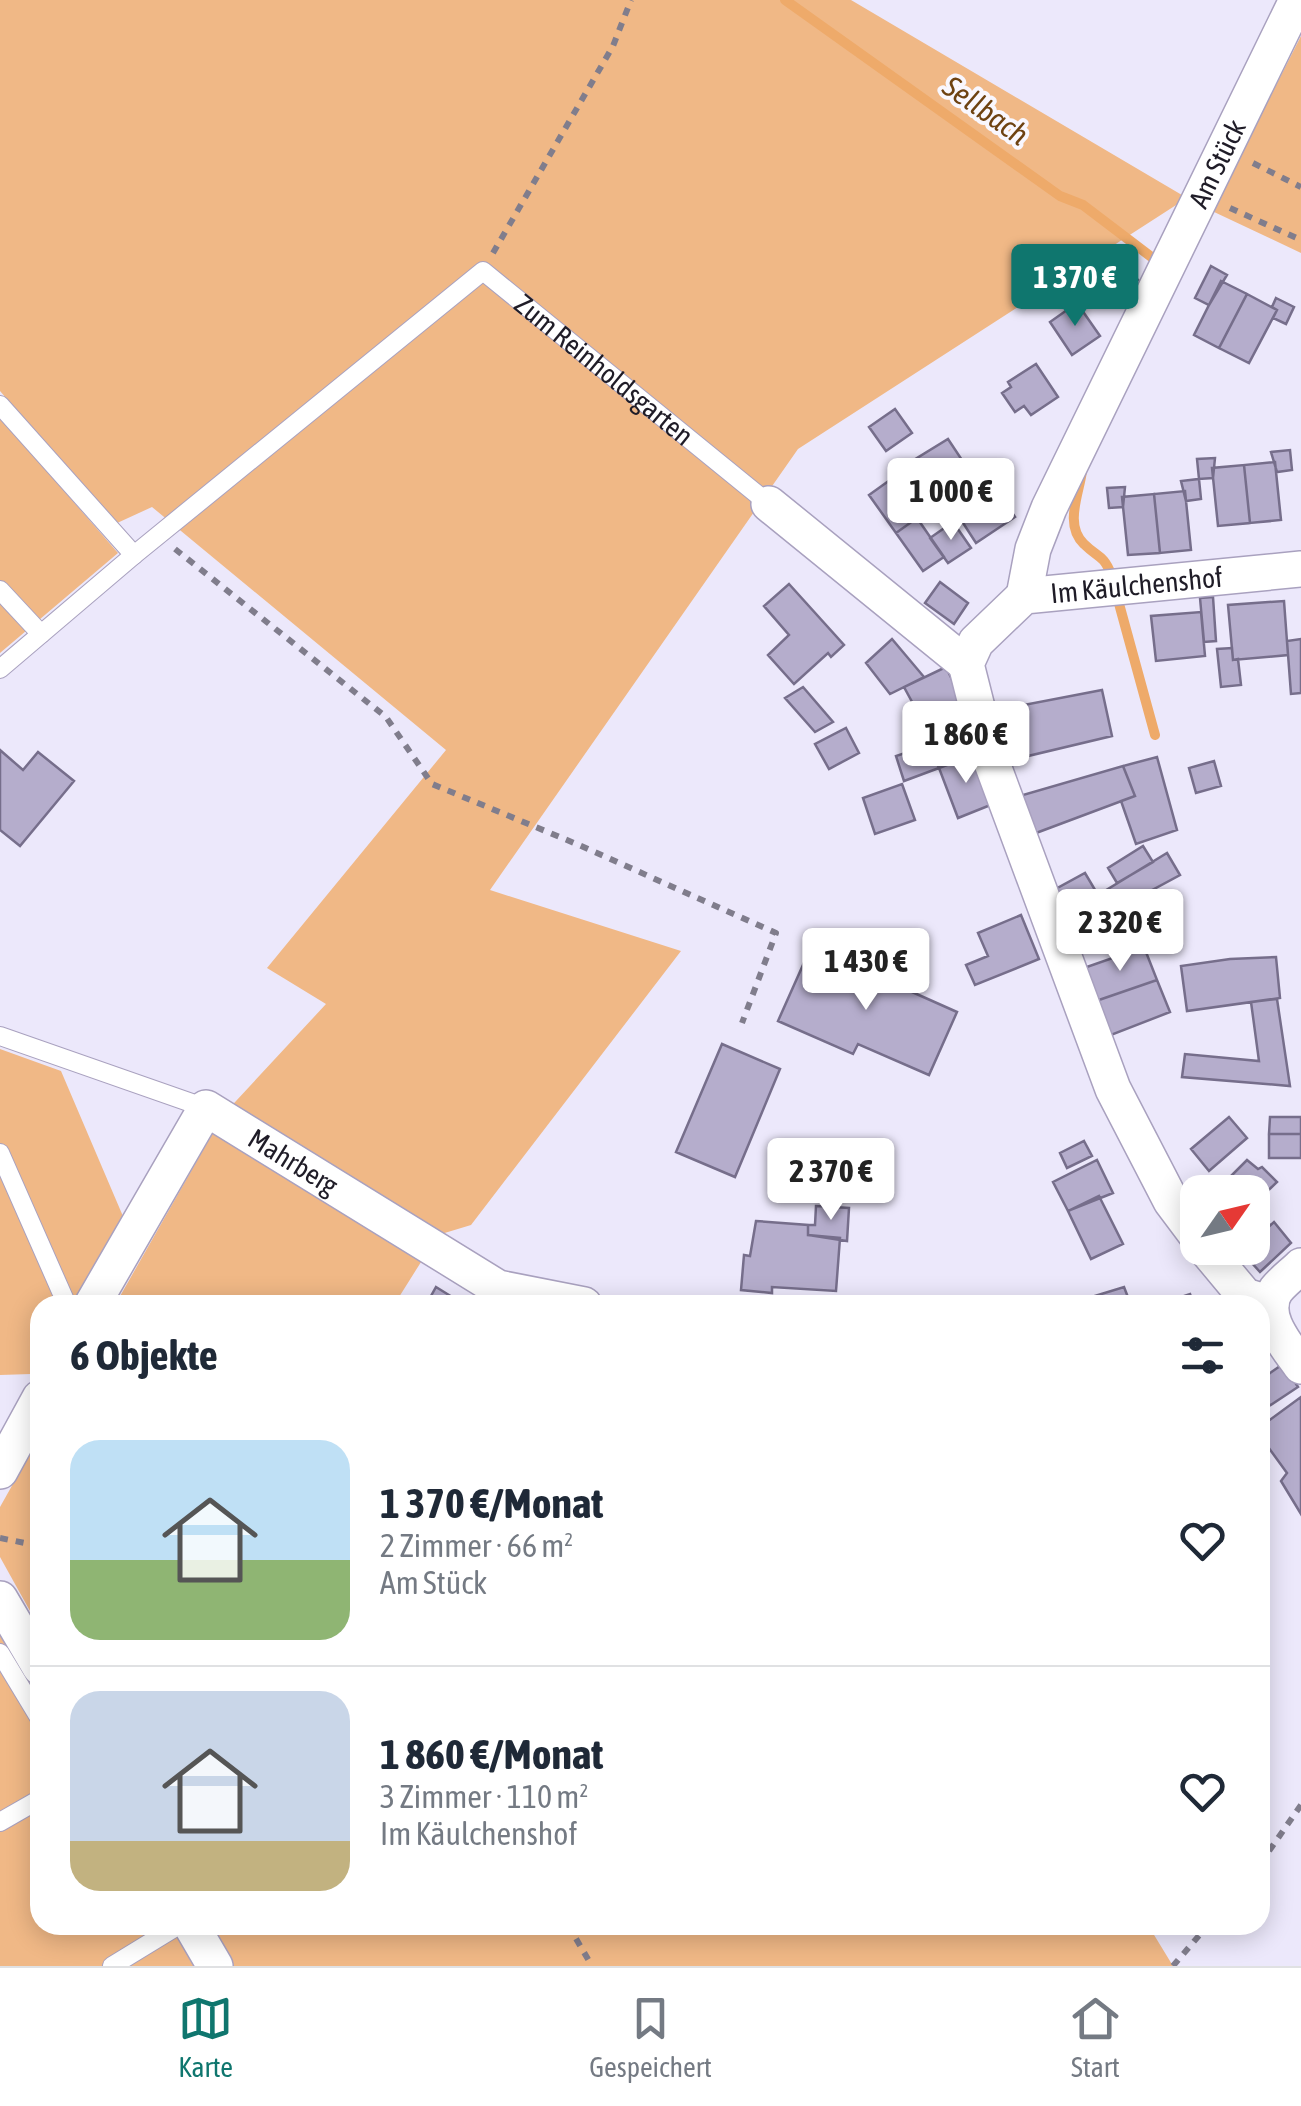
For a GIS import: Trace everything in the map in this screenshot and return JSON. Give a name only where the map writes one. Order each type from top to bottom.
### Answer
[{"type":"street","name":"Am Stück","points":[[1024,596],[1034,549],[1049,508],[1297,5]]},
{"type":"street","name":"Zum Reinholdsgarten","points":[[769,504],[966,664]]},
{"type":"street","name":"Im Käulchenshof","points":[[966,664],[976,642],[1024,596],[1301,569]]},
{"type":"street","points":[[966,664],[989,755],[1113,1088],[1180,1213]]},
{"type":"street","points":[[98,1295],[206,1108]]},
{"type":"street","name":"Mahrberg","points":[[206,1108],[498,1288],[533,1295]]},
{"type":"street","points":[[1219,1265],[1243,1295]]},
{"type":"street","points":[[1270,1300],[1301,1266]]},
{"type":"street","points":[[1270,1316],[1301,1366]]},
{"type":"street","points":[[0,1471],[30,1416]]},
{"type":"street","points":[[0,1599],[30,1650]]},
{"type":"street","points":[[198,1935],[215,1966]]},
{"type":"lane","name":"Zum Reinholdsgarten","points":[[483,271],[769,504]]},
{"type":"lane","points":[[0,669],[483,271]]},
{"type":"lane","points":[[0,405],[134,555]]},
{"type":"lane","points":[[0,590],[41,634]]},
{"type":"lane","points":[[0,1036],[206,1108]]},
{"type":"lane","points":[[0,1153],[63,1295]]},
{"type":"lane","points":[[1,1656],[30,1703]]},
{"type":"lane","points":[[0,1822],[30,1805]]},
{"type":"lane","points":[[112,1966],[163,1935]]},
{"type":"path","points":[[483,271],[614,46],[630,0]]},
{"type":"path","points":[[1224,149],[1301,188]]},
{"type":"path","points":[[1202,195],[1301,240]]},
{"type":"path","points":[[158,535],[386,717],[432,784],[580,844],[776,933],[742,1023]]},
{"type":"path","points":[[0,1538],[30,1544]]},
{"type":"path","points":[[1270,1850],[1301,1805]]},
{"type":"path","points":[[574,1935],[592,1966]]},
{"type":"path","points":[[1172,1966],[1199,1935]]},
{"type":"shaded area","points":[[0,0],[851,0],[1187,198],[798,449],[490,890],[681,951],[471,1225],[438,1235],[400,1295],[121,1295],[223,1115],[326,1004],[267,968],[446,750],[152,507],[115,524],[0,391]]},
{"type":"shaded area","points":[[1301,36],[1301,253],[1212,211]]},
{"type":"shaded area","points":[[0,417],[118,553],[0,653]]},
{"type":"shaded area","points":[[0,1049],[61,1071],[128,1228],[84,1295],[30,1295],[30,1374],[0,1375]]},
{"type":"shaded area","points":[[30,1454],[30,1611],[0,1557],[0,1507]]},
{"type":"shaded area","points":[[0,1616],[30,1667],[30,1935],[188,1935],[206,1966],[0,1966]]},
{"type":"shaded area","points":[[210,1935],[1154,1935],[1173,1966],[227,1966]]},
{"type":"building","points":[[1123,264],[1138,280],[1112,304],[1097,288]]},
{"type":"building","points":[[1211,266],[1227,275],[1209,305],[1195,298]]},
{"type":"building","points":[[1221,281],[1247,294],[1219,348],[1194,335]]},
{"type":"building","points":[[1247,294],[1277,310],[1249,363],[1219,348]]},
{"type":"building","points":[[1276,298],[1294,307],[1286,324],[1273,318]]},
{"type":"building","points":[[1077,303],[1100,336],[1072,355],[1050,322]]},
{"type":"building","points":[[1036,364],[1058,397],[1031,415],[1024,406],[1015,412],[1002,393],[1011,387],[1008,382]]},
{"type":"building","points":[[895,409],[912,433],[886,451],[869,427]]},
{"type":"building","points":[[948,439],[964,463],[924,487],[909,463]]},
{"type":"building","points":[[1290,450],[1292,470],[1277,472],[1271,452]]},
{"type":"building","points":[[1215,458],[1213,478],[1199,479],[1197,459]]},
{"type":"building","points":[[1275,462],[1281,520],[1250,523],[1244,465]]},
{"type":"building","points":[[1244,465],[1250,523],[1218,526],[1212,468]]},
{"type":"building","points":[[1199,479],[1201,499],[1186,501],[1181,481]]},
{"type":"building","points":[[890,480],[917,518],[896,533],[869,495]]},
{"type":"building","points":[[994,486],[1015,517],[976,543],[956,512]]},
{"type":"building","points":[[1125,487],[1123,507],[1109,508],[1107,488]]},
{"type":"building","points":[[1185,491],[1191,550],[1160,553],[1154,494]]},
{"type":"building","points":[[1154,494],[1160,553],[1128,555],[1122,497]]},
{"type":"building","points":[[917,518],[944,557],[923,571],[896,533]]},
{"type":"building","points":[[953,522],[971,548],[948,563],[930,538]]},
{"type":"building","points":[[940,582],[968,603],[954,624],[925,603]]},
{"type":"building","points":[[789,584],[844,645],[831,657],[828,653],[794,684],[768,655],[789,635],[764,606]]},
{"type":"building","points":[[1213,597],[1216,641],[1204,642],[1200,598]]},
{"type":"building","points":[[1284,601],[1288,655],[1233,660],[1228,605]]},
{"type":"building","points":[[1201,612],[1205,656],[1156,661],[1151,616]]},
{"type":"building","points":[[892,639],[924,677],[890,694],[866,663]]},
{"type":"building","points":[[1301,639],[1301,693],[1291,694],[1287,641]]},
{"type":"building","points":[[1232,648],[1233,660],[1238,659],[1241,685],[1221,687],[1217,649]]},
{"type":"building","points":[[946,667],[957,690],[962,716],[927,731],[920,708],[917,711],[904,687]]},
{"type":"building","points":[[803,687],[833,722],[815,732],[785,698]]},
{"type":"building","points":[[1102,690],[1112,736],[1007,761],[992,711]]},
{"type":"building","points":[[960,720],[974,755],[939,768],[925,733]]},
{"type":"building","points":[[846,728],[859,753],[829,769],[815,744]]},
{"type":"building","points":[[929,745],[939,768],[904,781],[896,756]]},
{"type":"building","points":[[0,750],[23,770],[38,752],[74,781],[20,846],[0,830]]},
{"type":"building","points":[[974,755],[993,804],[958,818],[939,768]]},
{"type":"building","points":[[1157,757],[1177,830],[1136,844],[1121,801],[1135,796],[1123,766]]},
{"type":"building","points":[[1214,761],[1221,786],[1196,793],[1189,768]]},
{"type":"building","points":[[1123,766],[1135,796],[1028,836],[1016,797]]},
{"type":"building","points":[[902,784],[915,820],[875,834],[863,798]]},
{"type":"building","points":[[1143,846],[1153,862],[1117,883],[1108,868]]},
{"type":"building","points":[[1167,853],[1180,875],[1076,931],[1052,891],[1085,873],[1098,895]]},
{"type":"building","points":[[1021,915],[1039,959],[975,985],[966,965],[988,956],[978,933]]},
{"type":"building","points":[[811,947],[957,1012],[929,1075],[858,1044],[853,1054],[778,1021]]},
{"type":"building","points":[[1144,947],[1157,980],[1096,1001],[1081,969]]},
{"type":"building","points":[[1276,957],[1280,998],[1187,1011],[1181,966]]},
{"type":"building","points":[[1157,980],[1170,1012],[1111,1035],[1096,1001]]},
{"type":"building","points":[[1277,999],[1290,1086],[1182,1077],[1185,1054],[1259,1061],[1251,1002]]},
{"type":"building","points":[[722,1044],[780,1069],[735,1177],[676,1152]]},
{"type":"building","points":[[1229,1117],[1247,1138],[1209,1171],[1191,1149]]},
{"type":"building","points":[[1270,1117],[1301,1117],[1301,1134],[1269,1134]]},
{"type":"building","points":[[1269,1134],[1301,1134],[1301,1158],[1269,1158]]},
{"type":"building","points":[[1084,1141],[1092,1156],[1067,1168],[1060,1153]]},
{"type":"building","points":[[1097,1160],[1113,1193],[1068,1211],[1053,1182]]},
{"type":"building","points":[[1247,1160],[1270,1175],[1232,1175]]},
{"type":"building","points":[[1099,1196],[1123,1244],[1091,1259],[1068,1211]]},
{"type":"building","points":[[816,1206],[849,1208],[847,1241],[808,1235],[808,1225],[815,1225]]},
{"type":"building","points":[[756,1221],[808,1225],[808,1235],[840,1238],[836,1291],[772,1287],[772,1293],[741,1290],[744,1255],[750,1256]]},
{"type":"building","points":[[1274,1222],[1291,1243],[1270,1263],[1270,1226]]},
{"type":"building","points":[[436,1287],[449,1295],[432,1295]]},
{"type":"building","points":[[1124,1287],[1127,1295],[1098,1295]]},
{"type":"building","points":[[1283,1364],[1298,1387],[1270,1405],[1270,1373]]},
{"type":"building","points":[[1301,1397],[1301,1514],[1281,1481],[1287,1473],[1270,1450],[1270,1420]]},
{"type":"waterway","name":"Sellbach","points":[[785,0],[1060,196],[1083,205],[1158,262]]},
{"type":"waterway","name":"Sellbach","points":[[1082,471],[1074,509],[1075,528],[1111,574]]},
{"type":"waterway","name":"Sellbach","points":[[1118,600],[1155,735]]}]
